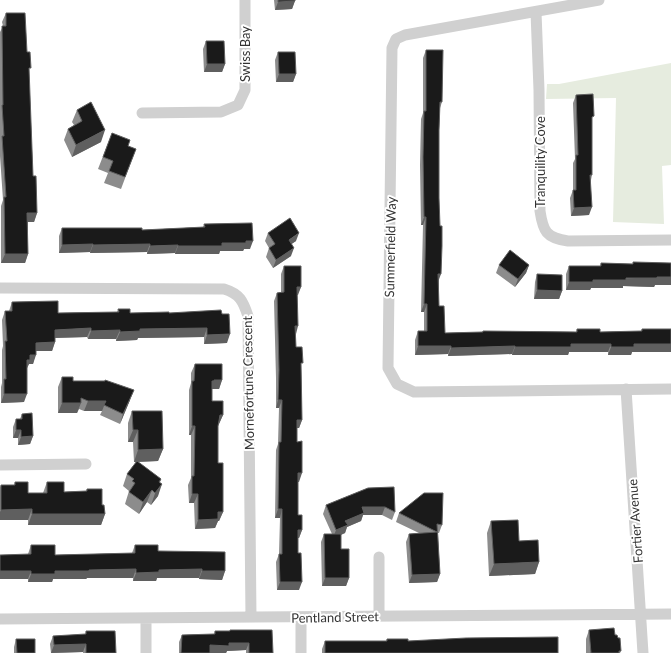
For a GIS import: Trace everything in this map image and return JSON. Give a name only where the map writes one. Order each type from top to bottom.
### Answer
[{"type":"street","name":"Swiss Bay","points":[[142,113],[221,112],[238,105],[245,90],[245,0]]},
{"type":"street","name":"Summerfield Way","points":[[599,0],[405,35],[396,39],[392,48],[388,368],[397,384],[414,392],[671,389]]},
{"type":"street","name":"Tranquility Cove","points":[[536,12],[540,90],[540,211],[542,224],[548,235],[557,240],[568,241],[671,240]]},
{"type":"street","name":"Mornefortune Crescent","points":[[0,288],[224,289],[232,292],[243,301],[248,316],[250,618]]},
{"type":"street","name":"Fortier Avenue","points":[[626,389],[643,653]]},
{"type":"street","points":[[0,465],[86,464]]},
{"type":"street","points":[[379,557],[379,616]]},
{"type":"street","name":"Pentland Street","points":[[0,619],[301,618],[671,614]]},
{"type":"street","points":[[146,618],[146,653]]},
{"type":"street","points":[[301,618],[301,653]]},
{"type":"shaded area","points":[[671,63],[671,165],[662,166],[664,224],[613,222],[616,98],[546,99],[547,84],[559,84]]},
{"type":"building","points":[[278,0],[295,0],[295,1],[278,2]]},
{"type":"building","points":[[6,13],[25,13],[27,52],[30,52],[31,68],[29,68],[33,176],[36,176],[37,213],[27,213],[28,254],[5,254],[4,197],[6,197],[2,136],[4,136],[2,105],[2,26],[6,26]]},
{"type":"building","points":[[206,41],[224,41],[225,64],[207,64]]},
{"type":"building","points":[[426,50],[443,50],[442,102],[440,102],[439,130],[439,198],[440,226],[442,226],[442,246],[441,274],[438,274],[439,306],[444,306],[445,333],[483,331],[577,332],[577,329],[600,329],[600,332],[642,331],[642,329],[671,329],[671,344],[634,344],[634,347],[611,347],[611,344],[571,344],[571,347],[515,346],[451,348],[451,346],[418,346],[418,331],[427,331],[427,304],[424,304],[426,217],[424,217],[423,157],[424,111],[426,111]]},
{"type":"building","points":[[278,52],[295,52],[296,74],[279,74]]},
{"type":"building","points":[[593,94],[594,116],[592,117],[592,175],[590,175],[592,207],[574,208],[573,190],[576,190],[576,155],[578,155],[576,95]]},
{"type":"building","points":[[91,102],[105,130],[76,145],[68,129],[82,121],[77,110]]},
{"type":"building","points":[[112,133],[130,140],[128,146],[136,149],[125,177],[109,171],[113,161],[103,157]]},
{"type":"building","points":[[290,218],[299,233],[289,240],[294,248],[276,260],[269,248],[275,244],[268,233]]},
{"type":"building","points":[[252,223],[253,241],[246,241],[246,243],[222,243],[222,246],[150,246],[150,244],[62,245],[62,228],[142,228],[142,230],[205,227],[204,224]]},
{"type":"building","points":[[510,250],[529,265],[518,279],[499,265]]},
{"type":"building","points":[[633,262],[671,263],[671,277],[626,278],[626,280],[569,282],[569,266],[601,266],[601,263],[633,264]]},
{"type":"building","points":[[284,266],[301,266],[301,287],[297,287],[298,326],[295,326],[296,347],[302,347],[303,363],[301,363],[302,420],[297,420],[297,442],[302,441],[302,473],[298,473],[298,515],[302,515],[302,530],[298,530],[298,553],[301,553],[302,582],[280,582],[279,554],[282,554],[282,509],[278,509],[279,442],[281,442],[282,400],[278,400],[279,370],[277,293],[284,292]]},
{"type":"building","points":[[537,274],[562,275],[562,291],[537,290]]},
{"type":"building","points":[[58,301],[58,313],[119,312],[118,309],[130,309],[130,313],[169,313],[221,310],[222,314],[229,314],[230,334],[207,335],[207,328],[140,329],[140,331],[120,332],[120,330],[91,331],[91,328],[55,330],[55,342],[36,343],[36,355],[30,355],[30,360],[27,360],[27,394],[4,394],[4,379],[6,379],[5,341],[7,341],[5,311],[12,311],[12,302]]},
{"type":"building","points":[[195,364],[222,364],[222,380],[212,381],[212,401],[223,401],[223,415],[220,415],[218,426],[218,463],[223,463],[223,512],[218,512],[218,519],[198,520],[198,494],[192,494],[192,476],[194,476],[195,426],[192,426],[192,381],[194,381]]},
{"type":"building","points":[[62,377],[73,377],[73,381],[105,380],[134,390],[123,414],[104,405],[106,401],[88,401],[81,398],[81,403],[62,403]]},
{"type":"building","points":[[132,411],[162,411],[163,449],[138,450],[138,430],[133,430]]},
{"type":"building","points":[[32,413],[33,436],[21,437],[21,430],[16,430],[16,419],[22,419],[22,414]]},
{"type":"building","points":[[137,461],[161,479],[159,482],[162,484],[155,493],[152,490],[143,502],[129,492],[135,483],[132,481],[134,479],[127,474]]},
{"type":"building","points":[[15,482],[28,482],[28,493],[47,493],[47,482],[64,482],[64,492],[102,489],[102,505],[104,505],[105,514],[32,514],[32,509],[1,510],[1,485],[15,485]]},
{"type":"building","points":[[394,487],[395,512],[385,507],[362,507],[364,513],[345,521],[348,525],[336,530],[326,505],[368,488]]},
{"type":"building","points":[[424,493],[443,493],[442,525],[437,524],[440,574],[412,575],[409,534],[437,532],[399,513]]},
{"type":"building","points":[[518,520],[519,541],[538,540],[539,562],[494,564],[491,521]]},
{"type":"building","points":[[324,534],[341,534],[341,549],[349,549],[349,578],[325,578]]},
{"type":"building","points":[[31,545],[55,545],[55,555],[135,553],[135,545],[158,545],[158,551],[225,552],[225,571],[202,571],[202,569],[159,570],[159,572],[136,573],[136,569],[55,571],[55,574],[31,574],[31,571],[0,571],[0,555],[31,554]]},
{"type":"building","points":[[614,628],[615,635],[620,638],[621,651],[619,651],[619,653],[591,653],[589,630]]},
{"type":"building","points":[[272,630],[273,653],[249,653],[249,643],[229,643],[229,646],[210,645],[210,653],[181,653],[182,635],[215,634],[215,631]]},
{"type":"building","points":[[86,631],[115,631],[116,653],[86,653],[86,644],[54,645],[53,636],[86,634]]},
{"type":"building","points":[[558,637],[558,653],[325,653],[325,641],[387,641],[387,639],[408,639],[408,641],[466,638]]},
{"type":"building","points":[[16,639],[35,639],[35,653],[17,653]]}]
